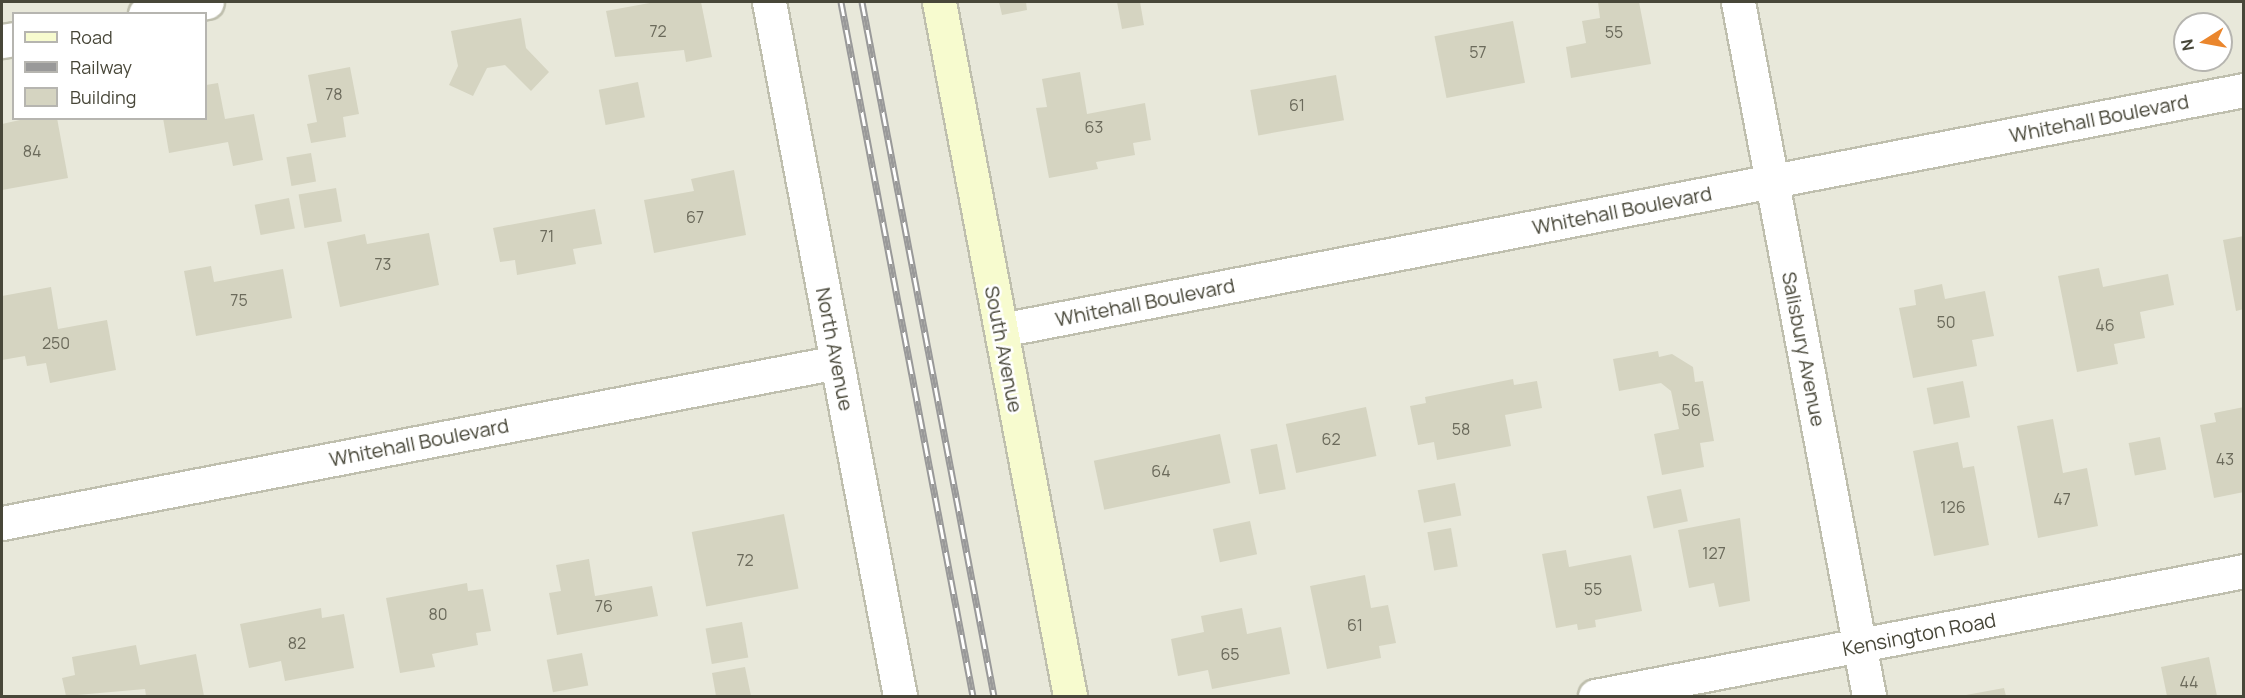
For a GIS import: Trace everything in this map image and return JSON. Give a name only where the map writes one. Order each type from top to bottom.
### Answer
[{"type":"street","points":[[156,12],[207,2]]},
{"type":"street","name":"North Avenue","points":[[769,2],[900,696]]},
{"type":"street","name":"South Avenue","points":[[939,2],[1070,696]]},
{"type":"street","name":"Salisbury Avenue","points":[[1737,2],[1869,696]]},
{"type":"street","name":"Whitehall Boulevard","points":[[1000,330],[2244,90]]},
{"type":"street","name":"Whitehall Boulevard","points":[[2,523],[837,362]]},
{"type":"street","name":"Kensington Road","points":[[1595,696],[2244,571]]},
{"type":"shaded area","points":[[2,2],[2243,2],[2243,696],[2,696]]},
{"type":"building","points":[[655,2],[701,2],[712,57],[686,62],[684,50],[615,57],[606,11]]},
{"type":"building","points":[[999,2],[1026,2],[1027,10],[1002,15]]},
{"type":"building","points":[[1117,2],[1140,2],[1144,25],[1122,29]]},
{"type":"building","points":[[1598,2],[1639,2],[1651,64],[1571,78],[1566,47],[1586,43],[1582,21],[1600,18]]},
{"type":"building","points":[[521,18],[526,48],[549,72],[531,91],[505,65],[487,68],[473,96],[449,85],[458,66],[451,31]]},
{"type":"building","points":[[1513,21],[1525,83],[1446,98],[1434,36]]},
{"type":"building","points":[[350,67],[359,114],[343,117],[346,137],[311,143],[307,124],[317,122],[308,75]]},
{"type":"building","points":[[1080,72],[1087,114],[1145,103],[1151,140],[1133,143],[1135,155],[1096,162],[1098,169],[1049,178],[1036,108],[1047,107],[1042,79]]},
{"type":"building","points":[[1336,75],[1344,120],[1258,135],[1250,90]]},
{"type":"building","points":[[638,82],[645,117],[606,125],[599,90]]},
{"type":"building","points":[[218,83],[225,119],[254,114],[263,160],[233,166],[228,142],[169,153],[163,120],[207,120],[207,85]]},
{"type":"building","points":[[20,120],[57,120],[68,178],[2,190],[2,124]]},
{"type":"building","points":[[311,153],[316,182],[291,186],[286,157]]},
{"type":"building","points":[[734,170],[746,235],[654,253],[644,200],[694,191],[691,179]]},
{"type":"building","points":[[336,188],[342,221],[304,228],[299,195]]},
{"type":"building","points":[[289,198],[295,228],[261,235],[255,205]]},
{"type":"building","points":[[595,209],[602,244],[573,249],[576,264],[517,275],[515,260],[500,262],[493,228]]},
{"type":"building","points":[[429,233],[439,285],[340,307],[327,242],[365,234],[367,244]]},
{"type":"building","points":[[2244,236],[2244,309],[2236,311],[2223,240]]},
{"type":"building","points":[[211,266],[214,282],[283,269],[292,318],[196,336],[184,271]]},
{"type":"building","points":[[2099,268],[2103,287],[2168,274],[2174,305],[2140,312],[2145,338],[2114,344],[2118,364],[2077,372],[2058,276]]},
{"type":"building","points":[[1942,284],[1945,299],[1985,291],[1994,336],[1972,340],[1977,366],[1913,378],[1899,308],[1916,305],[1914,290]]},
{"type":"building","points":[[51,287],[58,329],[107,320],[116,370],[50,383],[46,363],[27,366],[25,356],[2,360],[2,296]]},
{"type":"building","points":[[1658,351],[1659,357],[1672,354],[1693,367],[1695,382],[1703,381],[1714,441],[1700,443],[1704,467],[1662,475],[1654,434],[1679,429],[1671,391],[1661,383],[1619,391],[1613,359]]},
{"type":"building","points":[[1513,379],[1514,385],[1537,381],[1542,408],[1505,415],[1511,446],[1437,460],[1434,442],[1418,445],[1410,406],[1426,403],[1425,397]]},
{"type":"building","points":[[1963,381],[1970,417],[1934,424],[1927,388]]},
{"type":"building","points":[[1366,407],[1376,456],[1296,473],[1286,424]]},
{"type":"building","points":[[2244,407],[2244,492],[2214,498],[2200,425],[2216,422],[2214,413]]},
{"type":"building","points":[[2053,419],[2063,473],[2087,468],[2098,526],[2038,538],[2017,426]]},
{"type":"building","points":[[1220,434],[1230,483],[1104,510],[1094,461]]},
{"type":"building","points":[[2160,437],[2166,469],[2135,475],[2129,443]]},
{"type":"building","points":[[1958,442],[1963,468],[1974,466],[1989,545],[1934,556],[1913,451]]},
{"type":"building","points":[[1277,444],[1286,489],[1259,494],[1250,449]]},
{"type":"building","points":[[1455,483],[1461,515],[1424,523],[1418,490]]},
{"type":"building","points":[[1681,489],[1688,521],[1654,529],[1647,496]]},
{"type":"building","points":[[784,514],[799,589],[706,607],[692,532]]},
{"type":"building","points":[[1740,518],[1750,601],[1719,607],[1714,583],[1689,588],[1678,530]]},
{"type":"building","points":[[1250,521],[1257,554],[1220,562],[1213,529]]},
{"type":"building","points":[[1451,528],[1458,566],[1434,571],[1427,532]]},
{"type":"building","points":[[1566,550],[1569,567],[1631,555],[1642,611],[1595,620],[1596,627],[1578,630],[1577,624],[1556,628],[1542,554]]},
{"type":"building","points":[[589,559],[595,596],[652,586],[658,616],[557,635],[549,593],[561,591],[556,565]]},
{"type":"building","points":[[1365,575],[1371,608],[1388,605],[1396,643],[1379,646],[1381,658],[1327,669],[1310,586]]},
{"type":"building","points":[[467,583],[468,591],[483,589],[491,631],[476,633],[478,645],[432,654],[435,667],[400,673],[386,598]]},
{"type":"building","points":[[321,608],[322,618],[344,614],[354,668],[285,681],[281,661],[249,668],[240,624]]},
{"type":"building","points":[[1242,608],[1247,634],[1281,627],[1290,674],[1212,689],[1208,670],[1178,676],[1171,639],[1204,632],[1201,616]]},
{"type":"building","points":[[742,622],[748,657],[712,664],[706,628]]},
{"type":"building","points":[[136,645],[140,665],[196,654],[204,696],[146,696],[145,689],[66,696],[62,678],[75,675],[72,657]]},
{"type":"building","points":[[582,653],[588,685],[553,692],[547,660]]},
{"type":"building","points":[[2209,657],[2217,696],[2167,696],[2161,667]]},
{"type":"building","points":[[745,667],[751,696],[716,696],[712,673]]},
{"type":"building","points":[[2004,688],[2006,696],[1966,696],[1966,695]]},
{"type":"railway","points":[[841,2],[973,696]]},
{"type":"railway","points":[[862,2],[994,696]]}]
